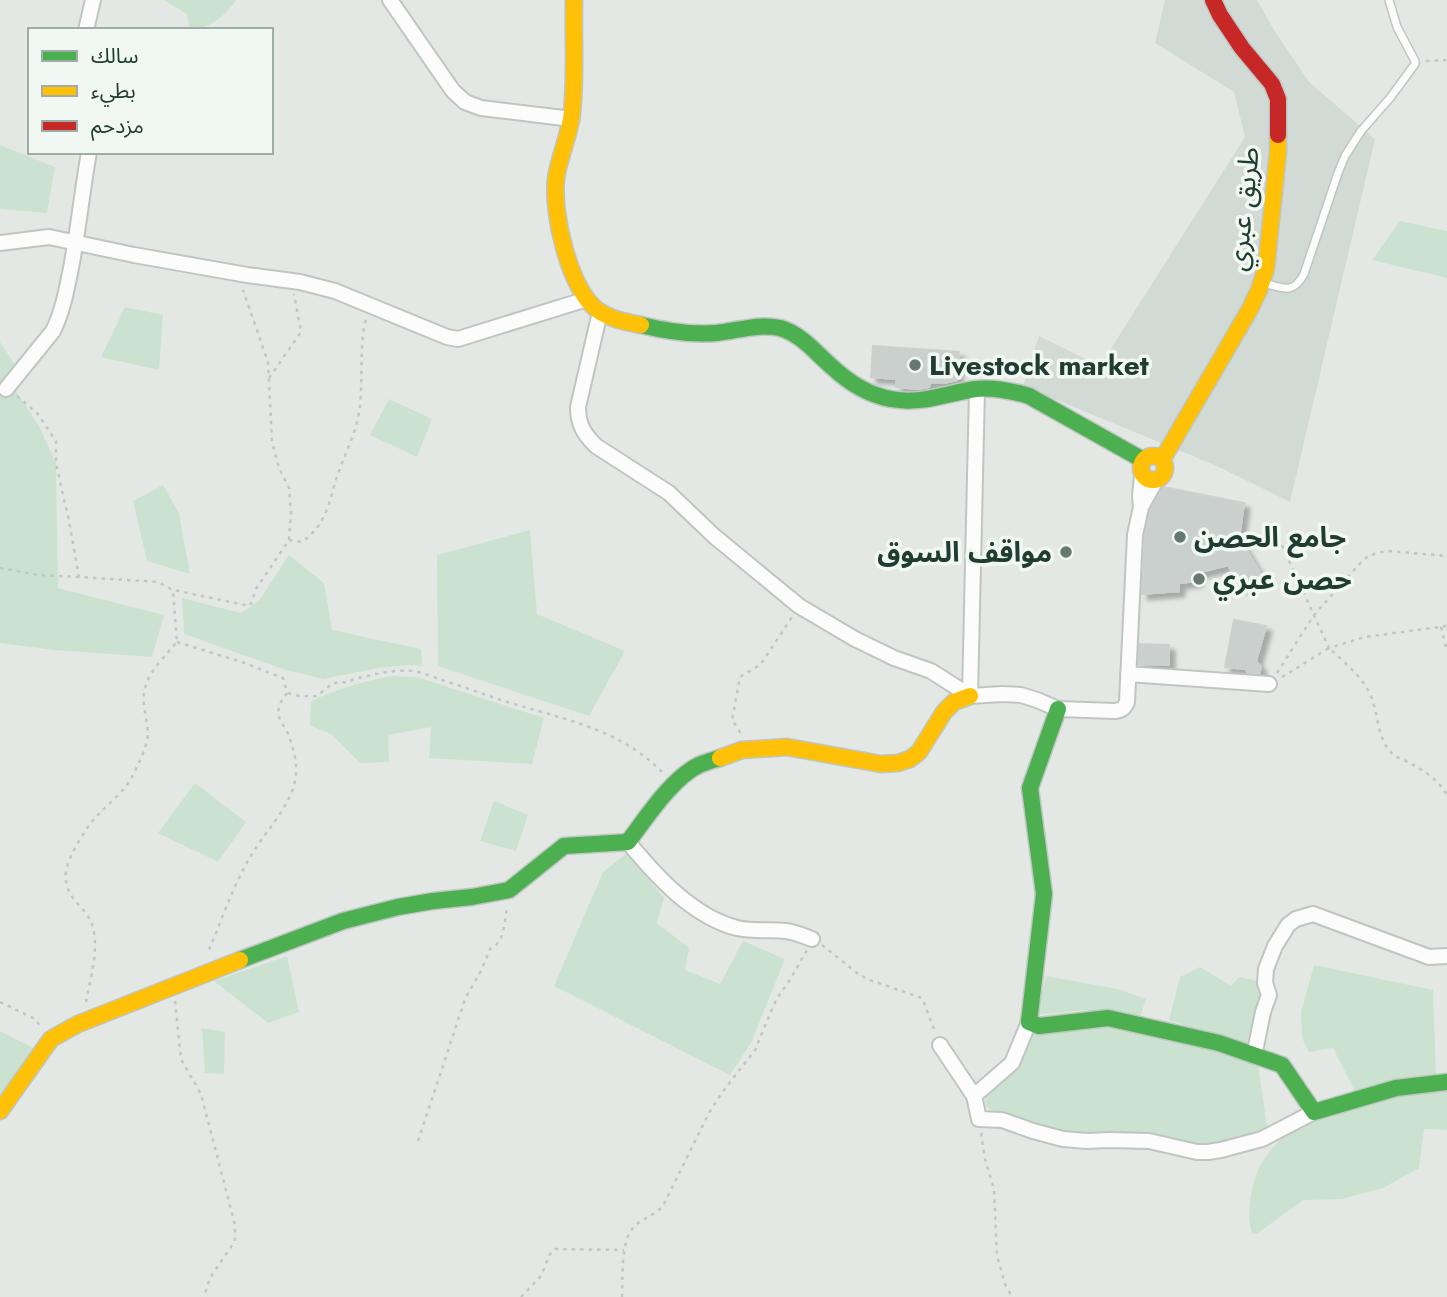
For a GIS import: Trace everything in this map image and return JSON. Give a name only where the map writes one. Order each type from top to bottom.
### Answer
[{"type":"street","points":[[86,28],[93,0]]},
{"type":"street","points":[[390,0],[453,91],[465,102],[481,108],[572,119]]},
{"type":"street","points":[[573,0],[572,119],[556,182],[556,204],[566,252],[587,299],[600,312],[625,322],[685,333],[712,333],[768,326],[782,329],[803,340],[857,387],[892,400],[926,401],[977,389],[1002,390],[1029,396],[1147,472],[1133,551],[1127,702],[1121,710],[1058,709],[1021,695],[970,696],[955,701],[944,713],[914,758],[895,765],[787,747],[742,750],[696,766],[674,784],[628,842]]},
{"type":"street","name":"طريق عبري","points":[[1147,472],[1163,474],[1165,470],[1162,460],[1263,283],[1278,152],[1278,99],[1272,84],[1242,48],[1213,0]]},
{"type":"street","points":[[6,389],[53,331],[58,321],[76,243],[89,154]]},
{"type":"street","points":[[0,243],[49,237],[292,281],[335,291],[447,337],[458,339],[587,299]]},
{"type":"street","points":[[600,312],[579,407],[580,427],[596,446],[669,493],[714,536],[799,606],[855,639],[894,658],[931,671],[970,696]]},
{"type":"street","points":[[970,696],[977,389]]},
{"type":"street","points":[[1128,674],[1269,684]]},
{"type":"street","points":[[974,1096],[1012,1063],[1029,1022],[1044,894],[1030,788],[1058,709]]},
{"type":"street","points":[[0,1111],[51,1039],[83,1023],[344,920],[398,907],[509,890],[564,846],[628,842]]},
{"type":"street","points":[[628,842],[645,863],[676,892],[711,918],[738,928],[790,931],[812,939]]},
{"type":"street","points":[[1254,1056],[1269,995],[1265,983],[1266,968],[1275,946],[1288,925],[1296,919],[1312,914],[1429,957],[1447,956]]},
{"type":"street","points":[[1029,1022],[1038,1026],[1108,1018],[1192,1037],[1254,1056],[1282,1065],[1314,1112]]},
{"type":"street","points":[[940,1045],[974,1096],[979,1119],[1002,1120],[1063,1139],[1149,1141],[1196,1152],[1234,1147],[1262,1139],[1314,1112],[1380,1092],[1447,1082]]},
{"type":"lane","points":[[1263,283],[1290,289],[1299,285],[1345,156],[1361,131],[1404,81],[1415,64],[1397,27],[1389,0]]},
{"type":"path","points":[[1415,61],[1447,60]]},
{"type":"path","points":[[0,568],[39,575],[158,582],[173,590],[250,606],[256,589],[289,540],[291,512],[289,488],[279,468],[272,442],[268,362],[237,273]]},
{"type":"path","points":[[269,378],[301,332],[292,281]]},
{"type":"path","points":[[289,540],[302,542],[313,533],[324,517],[353,437],[360,409],[360,360],[370,305]]},
{"type":"path","points":[[6,389],[37,413],[56,442],[56,464],[79,577]]},
{"type":"path","points":[[1271,522],[1329,648],[1360,679],[1370,695],[1388,750],[1430,775],[1447,796]]},
{"type":"path","points":[[1269,684],[1314,615],[1364,559],[1389,551],[1447,555]]},
{"type":"path","points":[[83,1023],[94,955],[93,926],[69,895],[66,872],[69,858],[94,819],[130,780],[148,736],[144,711],[145,687],[155,668],[177,642],[173,590]]},
{"type":"path","points":[[742,750],[739,730],[732,720],[740,677],[761,664],[799,606]]},
{"type":"path","points":[[1269,684],[1329,648],[1365,637],[1447,626]]},
{"type":"path","points":[[1441,627],[1447,651]]},
{"type":"path","points":[[177,642],[283,678],[287,693],[279,706],[279,717],[290,738],[296,771],[293,788],[285,805],[257,844],[207,953]]},
{"type":"path","points":[[287,693],[317,696],[334,683],[396,670],[414,671],[604,732],[650,760],[674,784]]},
{"type":"path","points":[[418,1140],[465,999],[482,970],[489,949],[496,945],[503,933],[509,890]]},
{"type":"path","points":[[622,1297],[625,1240],[633,1227],[663,1206],[709,1113],[755,1050],[776,1000],[812,939],[867,979],[922,998],[940,1045]]},
{"type":"path","points":[[173,986],[181,1059],[201,1094],[234,1218],[233,1244],[210,1278],[204,1297]]},
{"type":"path","points":[[0,1002],[35,1019],[51,1039]]},
{"type":"path","points":[[979,1119],[985,1159],[994,1189],[997,1256],[1005,1284],[1013,1297]]},
{"type":"path","points":[[521,1297],[541,1276],[550,1254],[555,1249],[624,1250]]},
{"type":"shaded area","points":[[1165,0],[1257,0],[1309,82],[1375,139],[1290,502],[1217,466],[1023,386],[1039,336],[1100,366],[1245,137],[1234,92],[1155,43]]},
{"type":"green space","points":[[164,0],[236,0],[217,20],[200,28],[190,28],[187,14]]},
{"type":"green space","points":[[0,145],[55,167],[47,213],[0,209]]},
{"type":"green space","points":[[1400,221],[1447,231],[1447,278],[1372,260]]},
{"type":"green space","points":[[125,307],[163,315],[159,370],[101,357]]},
{"type":"green space","points":[[0,342],[23,377],[14,388],[39,426],[56,463],[58,588],[164,615],[152,657],[0,643]]},
{"type":"green space","points":[[389,399],[432,419],[417,457],[370,435]]},
{"type":"green space","points":[[163,485],[179,513],[190,574],[147,561],[133,501]]},
{"type":"green space","points":[[530,530],[537,614],[625,651],[589,716],[438,666],[437,555]]},
{"type":"green space","points":[[289,555],[324,583],[332,630],[421,649],[422,666],[379,668],[323,679],[286,670],[184,634],[182,598],[241,613],[259,601]]},
{"type":"green space","points":[[392,676],[417,677],[544,718],[532,764],[429,758],[431,727],[388,735],[389,762],[360,763],[332,735],[310,725],[311,701],[351,686]]},
{"type":"green space","points":[[195,783],[246,822],[218,862],[158,833]]},
{"type":"green space","points":[[494,801],[528,815],[516,851],[480,841]]},
{"type":"green space","points":[[627,853],[664,898],[657,923],[689,948],[685,970],[720,984],[743,941],[785,959],[751,1043],[730,1075],[554,986],[603,872]]},
{"type":"green space","points":[[287,956],[299,1012],[268,1023],[214,981]]},
{"type":"green space","points":[[1314,965],[1433,990],[1436,1075],[1355,1091],[1333,1048],[1309,1052],[1302,1038],[1301,1012]]},
{"type":"green space","points":[[1200,967],[1231,986],[1239,977],[1263,982],[1251,1048],[1169,1020],[1180,977]]},
{"type":"green space","points":[[1046,976],[1118,989],[1146,999],[1140,1017],[1084,1010],[1037,1015]]},
{"type":"green space","points":[[1104,1024],[1192,1041],[1258,1064],[1268,1133],[1205,1146],[1066,1134],[988,1108],[985,1102],[987,1092],[1024,1048],[1032,1033]]},
{"type":"green space","points":[[202,1028],[225,1032],[224,1074],[205,1073]]},
{"type":"green space","points":[[0,1031],[35,1049],[0,1100]]},
{"type":"green space","points":[[1447,1089],[1447,1130],[1424,1129],[1419,1168],[1383,1188],[1342,1199],[1303,1200],[1258,1233],[1252,1234],[1249,1208],[1254,1181],[1266,1156],[1285,1136],[1308,1121],[1335,1111],[1392,1097]]},
{"type":"building","name":"Livestock market","points":[[873,346],[959,352],[957,380],[930,382],[929,387],[918,389],[896,387],[897,379],[871,377]]},
{"type":"building","points":[[1163,487],[1244,503],[1239,538],[1261,575],[1241,587],[1228,565],[1197,573],[1197,581],[1179,583],[1179,591],[1142,594],[1145,536],[1150,510]]},
{"type":"building","points":[[1234,620],[1266,626],[1256,661],[1261,667],[1259,674],[1248,673],[1246,669],[1225,667]]},
{"type":"building","points":[[1139,644],[1169,645],[1169,665],[1138,664]]},
{"type":"traffic: fast","points":[[641,325],[668,331],[697,333],[756,327],[780,328],[801,339],[851,382],[874,394],[913,401],[976,389],[996,389],[1029,396],[1143,460]]},
{"type":"traffic: fast","points":[[1058,709],[1030,788],[1044,894],[1029,1022],[1039,1026],[1108,1018],[1219,1043],[1282,1065],[1314,1112],[1396,1088],[1447,1082]]},
{"type":"traffic: fast","points":[[240,960],[343,921],[398,907],[509,890],[564,846],[628,842],[660,799],[679,779],[699,765],[720,758]]},
{"type":"traffic: slow","points":[[574,0],[572,112],[559,162],[555,194],[560,229],[570,267],[586,298],[606,315],[641,325]]},
{"type":"traffic: slow","points":[[1162,460],[1259,290],[1266,269],[1278,135]]},
{"type":"traffic: slow","points":[[1153,456],[1162,459],[1165,468],[1162,477],[1153,480],[1144,477],[1141,468],[1144,459],[1153,456]]},
{"type":"traffic: slow","points":[[720,758],[742,750],[787,747],[881,764],[898,763],[919,752],[944,712],[954,702],[970,696]]},
{"type":"traffic: slow","points":[[0,1111],[51,1039],[78,1024],[240,960]]},
{"type":"traffic: jam","points":[[1213,0],[1242,48],[1272,84],[1278,99],[1278,135]]},
{"type":"place","name":"Livestock market","points":[[915,365]]},
{"type":"place","name":"جامع الحصن","points":[[1180,537]]},
{"type":"place","name":"مواقف السوق","points":[[1066,552]]},
{"type":"place","name":"حصن عبري","points":[[1199,579]]}]
